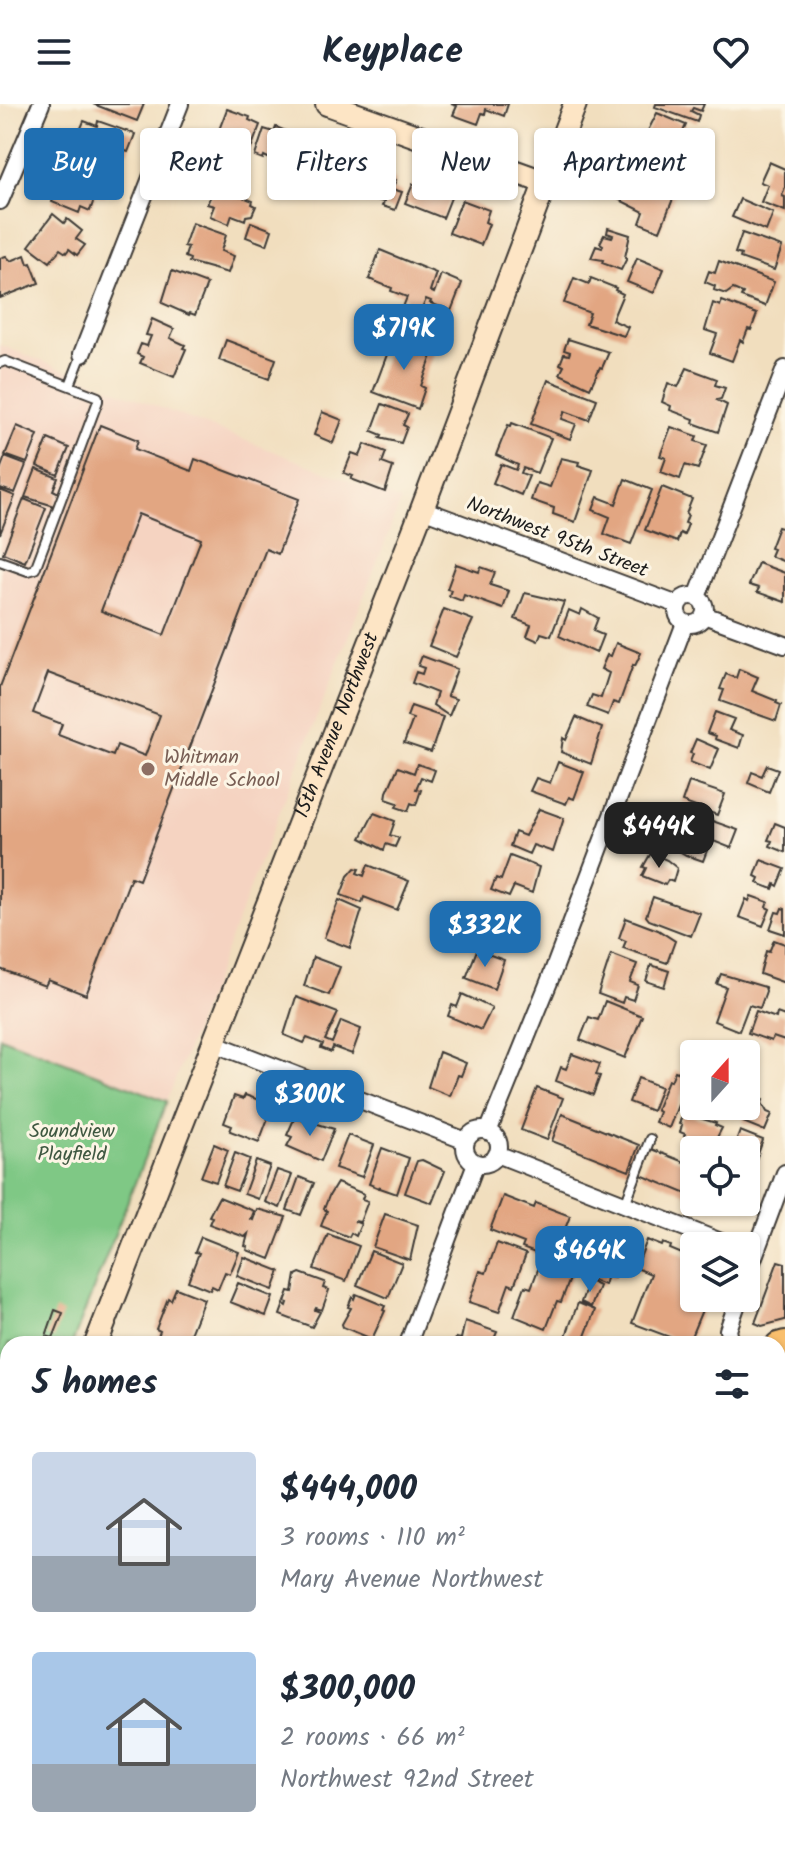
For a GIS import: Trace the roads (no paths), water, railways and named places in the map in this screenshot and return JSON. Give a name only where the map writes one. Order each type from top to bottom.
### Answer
[{"type":"main road","points":[[327,104],[534,178]]},
{"type":"main road","name":"15th Avenue Northwest","points":[[565,128],[575,104]]},
{"type":"main road","name":"15th Avenue Northwest","points":[[99,1336],[422,509],[537,200]]},
{"type":"street","points":[[0,201],[41,104]]},
{"type":"street","points":[[82,354],[180,104]]},
{"type":"street","points":[[697,597],[785,369]]},
{"type":"street","name":"Northwest 95th Street","points":[[422,509],[678,605]]},
{"type":"street","points":[[686,597],[697,597],[705,606],[704,615],[697,623],[685,623],[678,615],[678,605],[686,597]]},
{"type":"street","points":[[704,615],[785,645]]},
{"type":"street","points":[[488,1132],[549,982],[685,623]]},
{"type":"street","points":[[213,1043],[466,1141]]},
{"type":"street","points":[[475,1132],[488,1132],[498,1143],[497,1154],[489,1162],[476,1163],[467,1154],[466,1141],[475,1132]]},
{"type":"street","points":[[497,1154],[696,1232]]},
{"type":"street","points":[[411,1336],[476,1163]]},
{"type":"street","points":[[760,1232],[785,1173]]},
{"type":"street","points":[[729,1336],[728,1330],[734,1312]]},
{"type":"lane","points":[[70,385],[82,354]]},
{"type":"lane","points":[[0,363],[5,361],[98,397],[35,569],[28,571],[0,561]]},
{"type":"lane","points":[[625,1204],[650,1139]]},
{"type":"place","name":"Whitman Middle School","points":[[148,769]]},
{"type":"park label","name":"Soundview Playfield","points":[[72,1144]]}]
